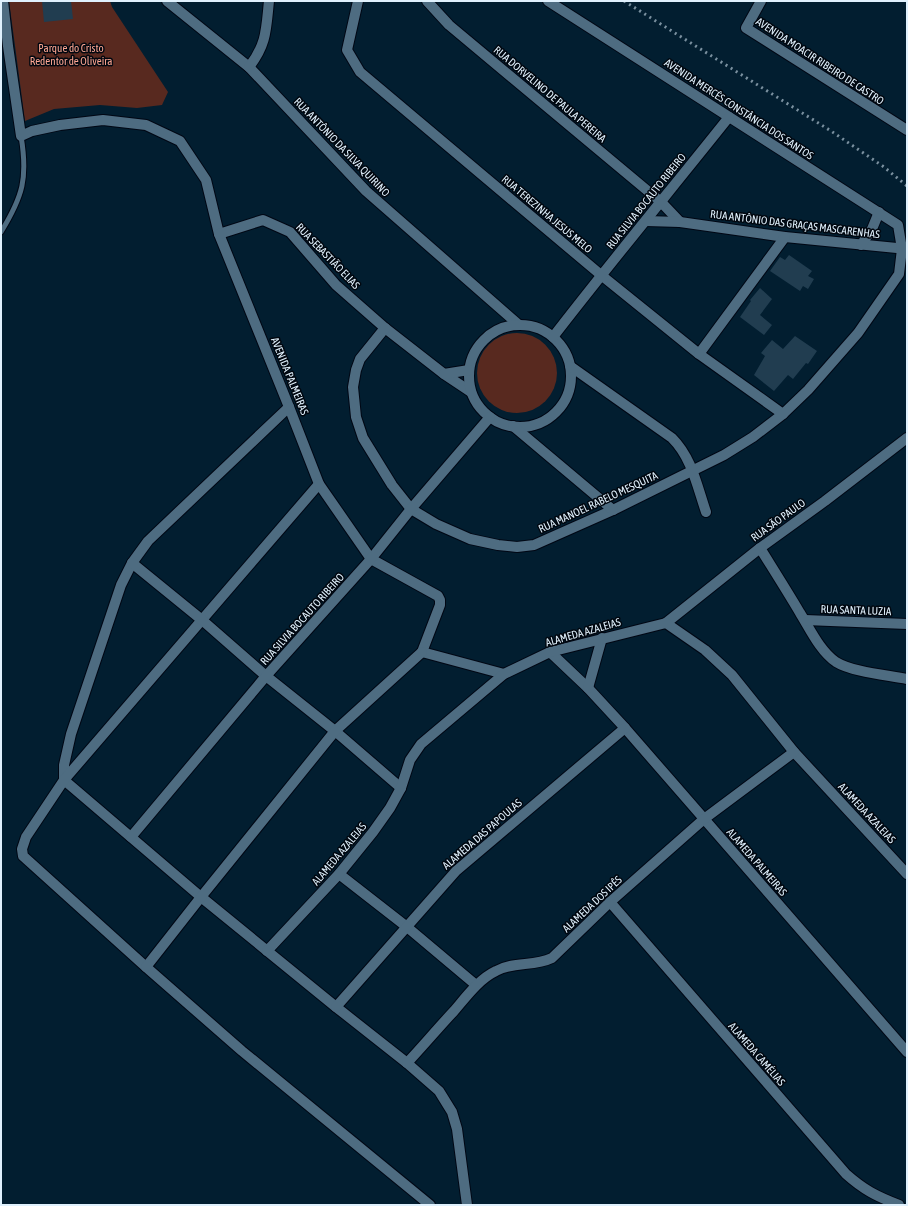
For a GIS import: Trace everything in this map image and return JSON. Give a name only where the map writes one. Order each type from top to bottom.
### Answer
[{"type":"street","points":[[3,1],[4,46],[21,136]]},
{"type":"street","name":"RUA ANTÔNIO DA SILVA QUIRINO","points":[[167,1],[249,67],[366,191],[519,325]]},
{"type":"street","points":[[249,67],[258,56],[265,40],[269,1]]},
{"type":"street","name":"RUA TEREZINHA JESUS MELO","points":[[358,1],[346,50],[360,72],[601,275],[699,354],[783,414]]},
{"type":"street","name":"RUA DORVELINO DE PAULA PEREIRA","points":[[427,1],[448,25],[662,202]]},
{"type":"street","name":"AVENIDA MERCÊS CONSTÂNCIA DOS SANTOS","points":[[548,1],[898,225],[904,249]]},
{"type":"street","name":"AVENIDA MOACIR RIBEIRO DE CASTRO","points":[[761,1],[746,28],[907,130]]},
{"type":"street","name":"RUA SILVIA BOCAUTO RIBEIRO","points":[[553,337],[601,275],[662,202],[729,117]]},
{"type":"street","name":"AVENIDA PALMEIRAS","points":[[21,136],[32,131],[60,124],[103,120],[146,125],[180,141],[206,180],[219,234],[290,407],[319,484],[371,560],[438,596],[440,600],[440,605],[422,652]]},
{"type":"street","points":[[662,202],[680,222]]},
{"type":"street","points":[[862,245],[872,229],[878,212]]},
{"type":"street","name":"RUA SEBASTIÃO ELIAS","points":[[219,234],[263,220],[290,232],[336,285],[385,328],[444,374],[471,392]]},
{"type":"street","name":"RUA ANTÔNIO DAS GRAÇAS MASCARENHAS","points":[[646,221],[680,222],[785,237],[904,249]]},
{"type":"street","points":[[699,354],[785,237]]},
{"type":"street","name":"RUA MANOEL RABELO MESQUITA","points":[[385,328],[360,358],[356,370],[353,387],[356,417],[363,438],[392,485],[411,509],[436,524],[470,539],[498,545],[517,547],[534,544],[613,510],[724,455],[753,437],[783,414],[808,390],[858,333],[899,274],[904,249]]},
{"type":"street","points":[[519,325],[537,328],[553,337],[564,350],[570,366],[571,379],[568,393],[562,405],[552,415],[540,422],[527,426],[513,426],[501,423],[490,417],[479,406],[471,392],[469,370],[473,356],[480,343],[491,333],[505,327],[519,325]]},
{"type":"street","points":[[570,366],[672,438],[685,454],[706,512]]},
{"type":"street","points":[[444,374],[469,370]]},
{"type":"street","points":[[290,407],[148,541],[132,563],[121,585],[71,734],[64,765],[64,780],[201,897],[439,1091],[452,1112],[457,1130],[467,1205]]},
{"type":"street","name":"RUA SILVIA BOCAUTO RIBEIRO","points":[[131,837],[266,676],[371,560],[411,509],[490,417]]},
{"type":"street","points":[[513,426],[613,510]]},
{"type":"street","name":"RUA SÃO PAULO","points":[[666,623],[760,548],[825,501],[907,438]]},
{"type":"street","points":[[319,484],[64,780],[26,837],[22,849],[23,856],[242,1051],[430,1205]]},
{"type":"street","points":[[760,548],[819,644],[836,662],[849,668],[907,679]]},
{"type":"street","points":[[132,563],[202,620],[266,676],[335,731],[401,788]]},
{"type":"street","name":"RUA SANTA LUZIA","points":[[805,620],[907,624]]},
{"type":"street","name":"ALAMEDA AZALEIAS","points":[[267,951],[339,874],[373,832],[390,808],[401,788],[410,760],[421,744],[504,674],[550,652],[666,623],[705,650],[732,675],[794,752],[907,874]]},
{"type":"street","points":[[588,688],[602,638]]},
{"type":"street","points":[[146,967],[335,731],[422,652],[504,674]]},
{"type":"street","name":"ALAMEDA PALMEIRAS","points":[[550,652],[588,688],[625,728],[907,1052]]},
{"type":"street","name":"ALAMEDA DAS PAPOULAS","points":[[336,1007],[456,871],[625,728]]},
{"type":"street","name":"ALAMEDA DOS IPÊS","points":[[407,1064],[476,986],[494,971],[505,966],[516,964],[537,964],[552,958],[610,902],[704,819],[794,752]]},
{"type":"street","points":[[339,874],[407,927],[476,986]]},
{"type":"street","name":"ALAMEDA CAMÉLIAS","points":[[610,902],[846,1174],[861,1187],[898,1205]]},
{"type":"lane","points":[[1,232],[12,214],[24,179],[25,158],[21,136]]},
{"type":"green space","name":"Parque do Cristo Redentor de Oliveira","points":[[9,1],[110,1],[112,7],[168,92],[162,105],[137,108],[100,105],[54,109],[25,121]]},
{"type":"green space","points":[[517,333],[532,336],[545,345],[554,358],[557,373],[554,388],[545,401],[532,410],[517,413],[502,410],[489,401],[480,388],[477,373],[480,358],[489,345],[502,336]]},
{"type":"building","points":[[42,1],[71,1],[73,19],[44,22]]},
{"type":"building","points":[[789,255],[812,271],[808,276],[814,279],[808,289],[803,286],[800,291],[770,271],[780,257],[785,260]]},
{"type":"building","points":[[760,288],[772,299],[760,315],[772,325],[764,335],[740,317],[751,301],[750,300]]},
{"type":"building","points":[[795,336],[817,351],[808,364],[806,363],[793,379],[788,375],[774,391],[754,375],[765,356],[761,353],[772,340],[783,349]]},
{"type":"railway","points":[[624,1],[831,131],[884,167],[907,186]]}]
